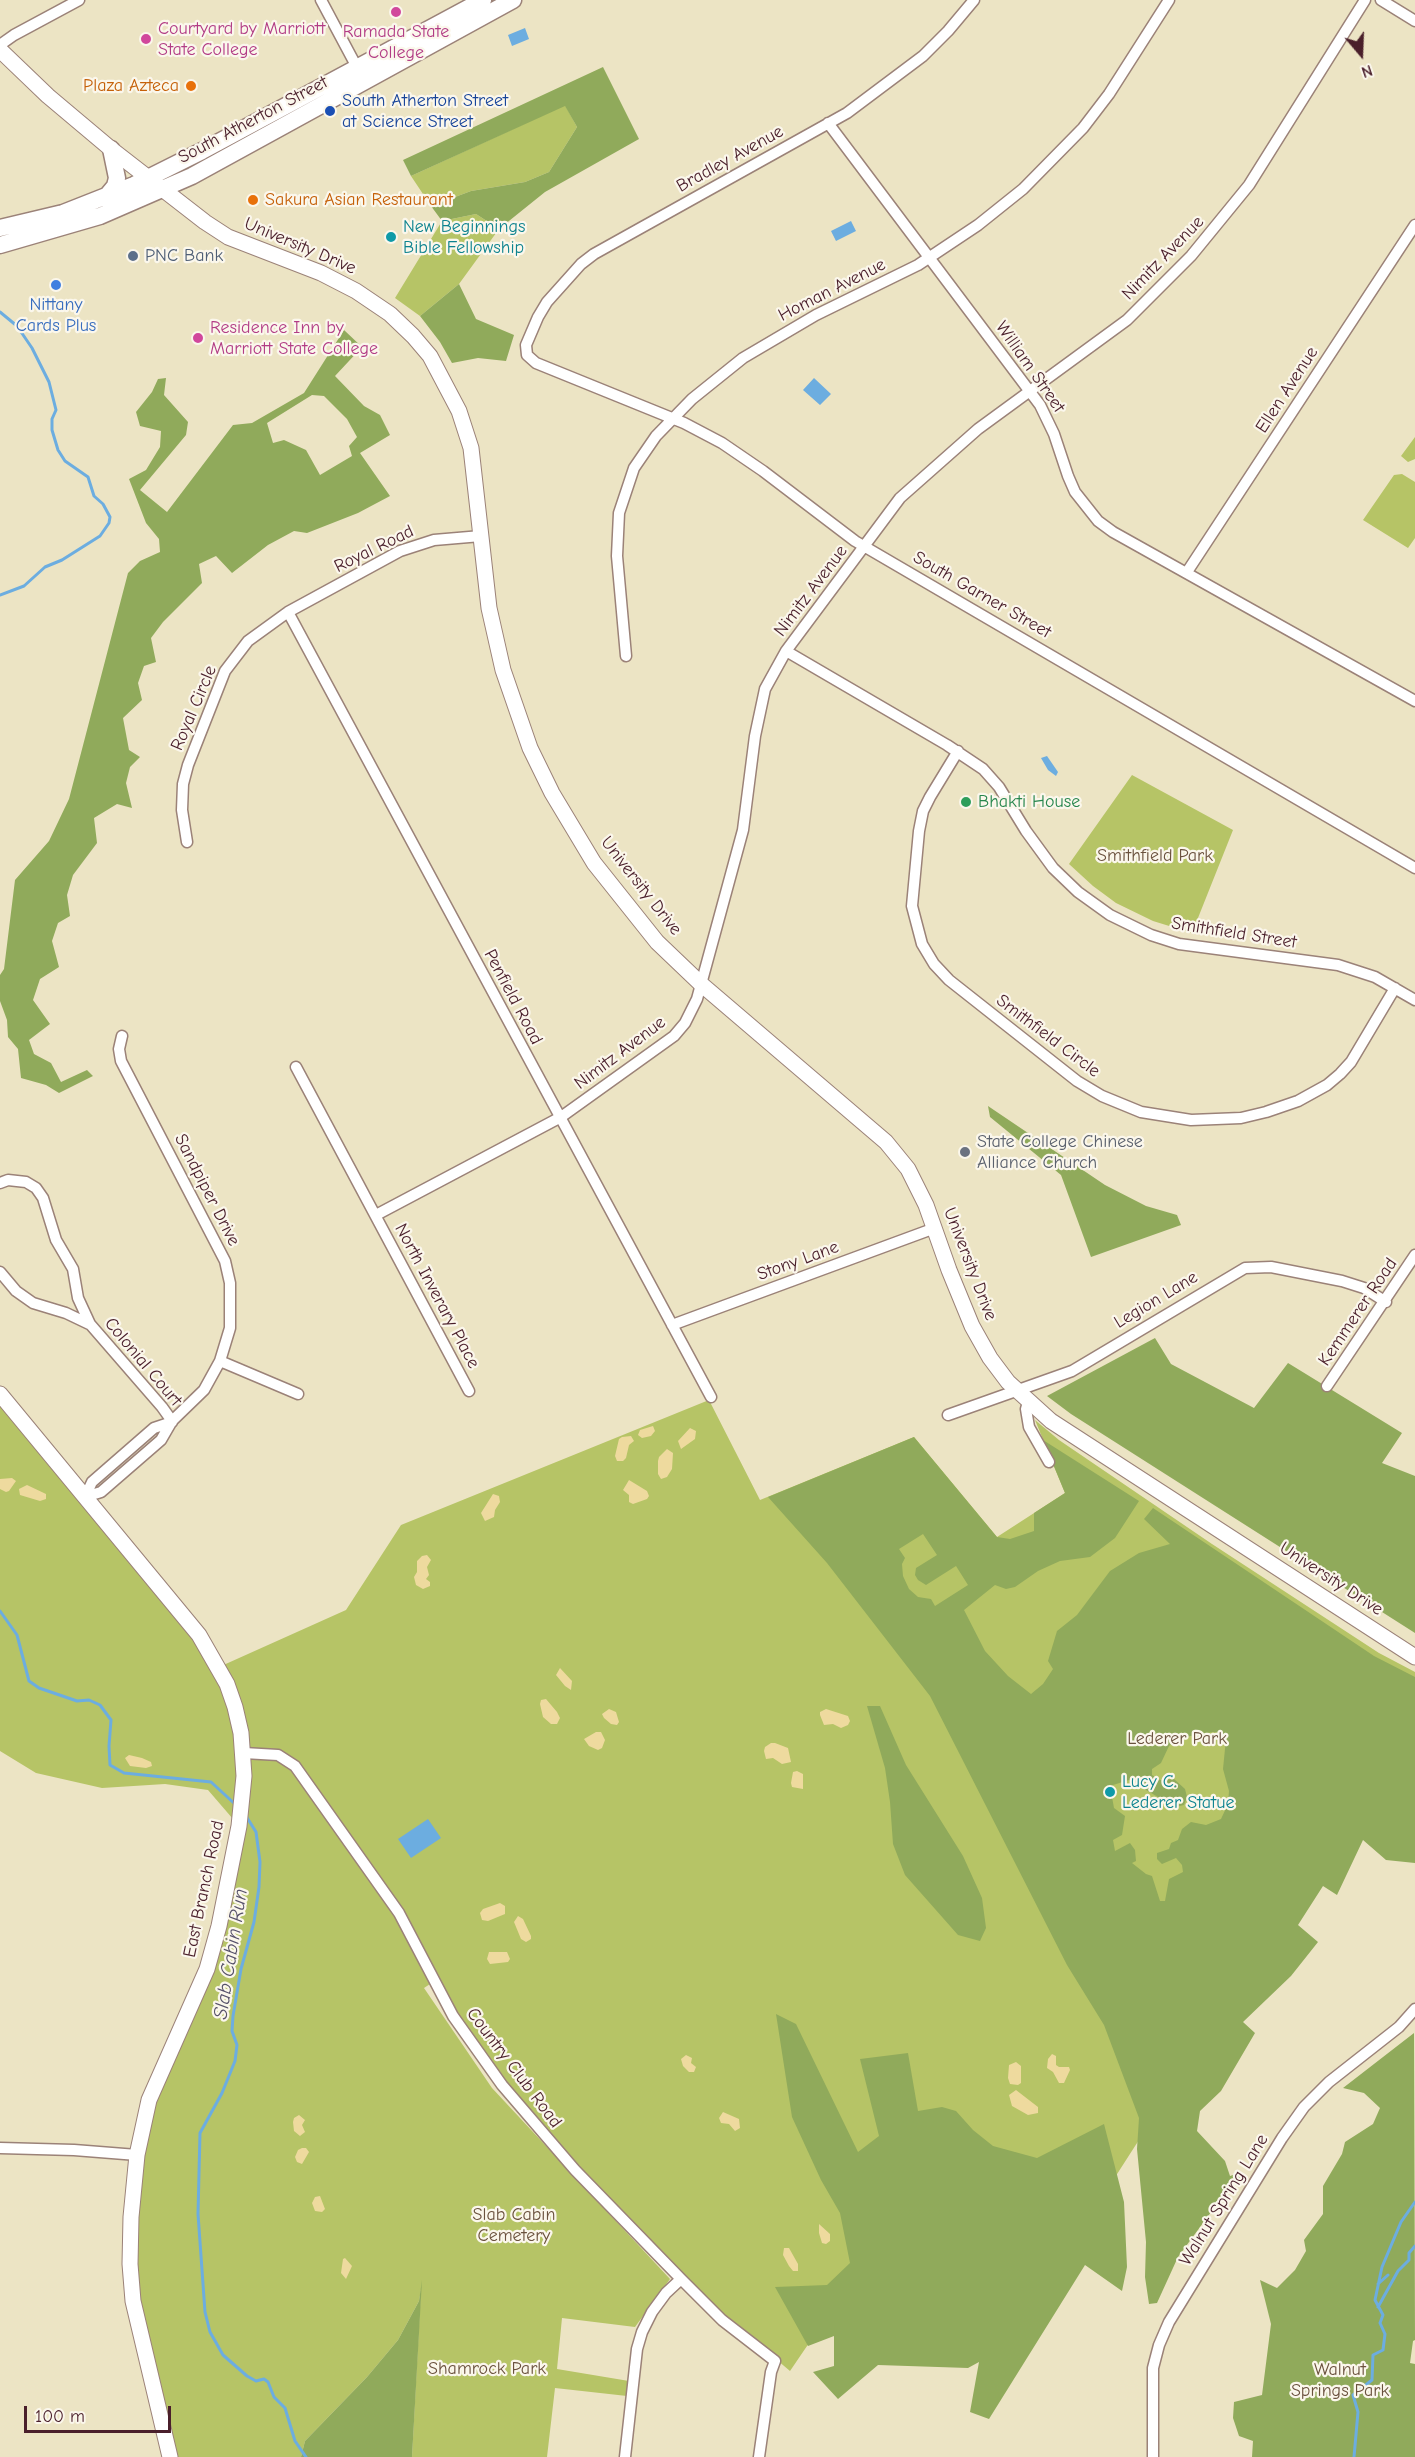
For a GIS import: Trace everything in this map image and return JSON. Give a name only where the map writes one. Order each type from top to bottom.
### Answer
[{"type":"main road","name":"South Atherton Street","points":[[0,245],[86,221],[192,176],[483,0]]},
{"type":"main road","name":"South Atherton Street","points":[[0,228],[63,213],[105,198],[513,0]]},
{"type":"main road","name":"University Drive","points":[[0,50],[48,96],[111,149],[205,222],[228,237],[321,273],[356,291],[384,310],[413,336],[437,368],[462,419],[471,448],[489,608],[502,670],[530,748],[573,830],[615,890],[657,942],[701,984],[886,1142],[908,1169],[922,1194],[972,1326],[990,1358],[1016,1390],[1051,1421],[1415,1657]]},
{"type":"main road","points":[[105,198],[117,178],[111,149]]},
{"type":"main road","name":"East Branch Road","points":[[0,1394],[139,1560],[204,1643],[219,1667],[232,1695],[244,1753],[239,1826],[226,1899],[207,1969],[149,2100],[137,2156],[131,2241],[134,2301],[170,2457]]},
{"type":"street","points":[[0,45],[79,0]]},
{"type":"street","points":[[321,0],[360,74]]},
{"type":"street","name":"Bradley Avenue","points":[[530,359],[526,345],[537,317],[547,302],[581,264],[594,254],[828,123],[886,85],[923,56],[974,0]]},
{"type":"street","name":"Homan Avenue","points":[[626,656],[617,556],[618,513],[634,468],[656,436],[717,377],[770,340],[930,257],[978,225],[1023,189],[1075,136],[1109,94],[1169,0]]},
{"type":"street","name":"Nimitz Avenue","points":[[376,1215],[561,1117],[674,1036],[685,1023],[694,1008],[743,830],[765,689],[786,651],[900,498],[978,429],[1127,320],[1163,286],[1206,239],[1255,176],[1365,0]]},
{"type":"street","points":[[1381,0],[1415,21]]},
{"type":"street","name":"William Street","points":[[828,123],[1030,391],[1049,422],[1075,492],[1090,512],[1113,532],[1415,700]]},
{"type":"street","name":"Ellen Avenue","points":[[1187,572],[1415,225]]},
{"type":"street","name":"South Garner Street","points":[[530,359],[697,429],[735,451],[865,546],[1415,868]]},
{"type":"street","name":"Royal Road","points":[[288,612],[415,545],[434,540],[481,536]]},
{"type":"street","name":"Royal Circle","points":[[187,842],[182,810],[183,784],[188,765],[225,671],[248,641],[288,612]]},
{"type":"street","name":"Penfield Road","points":[[288,612],[711,1397]]},
{"type":"street","name":"Smithfield Street","points":[[786,651],[973,761],[993,778],[1041,853],[1064,880],[1110,915],[1143,932],[1179,944],[1338,965],[1369,975],[1415,1000]]},
{"type":"street","name":"Smithfield Circle","points":[[958,751],[930,797],[919,831],[912,906],[922,944],[934,964],[949,980],[1077,1081],[1102,1096],[1141,1112],[1191,1120],[1241,1118],[1298,1101],[1327,1085],[1351,1062],[1395,988]]},
{"type":"street","name":"Sandpiper Drive","points":[[85,1497],[92,1482],[154,1428],[172,1421],[204,1390],[220,1361],[230,1328],[230,1283],[225,1261],[121,1061],[119,1048],[122,1036]]},
{"type":"street","name":"North Inverary Place","points":[[296,1068],[469,1391]]},
{"type":"street","points":[[0,1183],[8,1180],[26,1182],[36,1188],[43,1198],[51,1228],[73,1269],[78,1298],[90,1324]]},
{"type":"street","name":"Stony Lane","points":[[672,1325],[935,1228]]},
{"type":"street","name":"Kemmerer Road","points":[[1327,1386],[1386,1302],[1415,1255]]},
{"type":"street","name":"Legion Lane","points":[[948,1415],[1072,1371],[1245,1268],[1270,1267],[1341,1281],[1364,1288],[1386,1302]]},
{"type":"street","points":[[0,1272],[23,1297],[33,1303],[90,1324]]},
{"type":"street","points":[[65,1313],[75,1284]]},
{"type":"street","name":"Colonial Court","points":[[90,1324],[172,1421]]},
{"type":"street","points":[[220,1361],[298,1394]]},
{"type":"street","points":[[1028,1402],[1026,1409],[1029,1427],[1049,1462]]},
{"type":"street","name":"Country Club Road","points":[[244,1753],[278,1755],[294,1766],[399,1913],[448,2008],[485,2063],[532,2122],[575,2170],[722,2320],[775,2361],[771,2372],[759,2457]]},
{"type":"street","name":"Walnut Spring Lane","points":[[1153,2457],[1153,2368],[1159,2345],[1169,2322],[1282,2138],[1304,2107],[1329,2082],[1399,2027],[1415,2009]]},
{"type":"street","points":[[0,2148],[74,2150],[137,2156]]},
{"type":"street","points":[[625,2457],[637,2349],[642,2332],[659,2302],[681,2279]]},
{"type":"green space","points":[[603,67],[639,139],[545,192],[499,229],[476,214],[442,221],[431,206],[471,191],[525,182],[549,172],[577,127],[565,106],[411,176],[403,160]]},
{"type":"green space","points":[[565,105],[577,127],[549,172],[525,182],[471,191],[431,206],[411,176]]},
{"type":"green space","points":[[476,214],[499,229],[459,284],[420,316],[395,298],[442,221]]},
{"type":"green space","points":[[459,284],[476,319],[514,335],[506,361],[478,358],[452,363],[440,342],[420,316]]},
{"type":"green space","points":[[344,330],[362,347],[335,376],[364,406],[380,415],[390,435],[360,453],[390,496],[358,513],[307,533],[294,531],[268,545],[232,573],[216,556],[199,564],[202,583],[163,622],[151,638],[156,662],[144,666],[138,683],[142,700],[123,718],[129,750],[140,757],[130,767],[126,783],[132,808],[117,804],[94,818],[97,843],[73,875],[67,895],[70,916],[58,923],[52,941],[59,967],[40,979],[33,1000],[50,1024],[29,1040],[34,1054],[51,1063],[61,1082],[87,1070],[93,1076],[59,1093],[46,1085],[21,1078],[18,1049],[8,1037],[7,1020],[0,1001],[0,975],[4,969],[15,880],[49,841],[69,799],[128,573],[140,561],[160,552],[159,539],[146,523],[129,479],[146,470],[160,447],[161,431],[140,426],[136,412],[152,392],[158,379],[166,378],[164,395],[188,422],[186,435],[140,490],[167,512],[233,425],[252,423],[304,393]],"holes":[[[312,395],[324,396],[347,419],[357,437],[349,446],[352,456],[320,475],[306,450],[284,440],[273,443],[267,423]]]},
{"type":"green space","points":[[1415,437],[1415,459],[1408,462],[1401,456]]},
{"type":"green space","points":[[1402,474],[1415,482],[1415,538],[1408,548],[1363,520],[1394,475]]},
{"type":"green space","name":"Smithfield Park","points":[[1132,775],[1233,830],[1192,933],[1153,921],[1116,903],[1069,864]]},
{"type":"green space","points":[[988,1106],[1105,1185],[1146,1206],[1177,1215],[1181,1225],[1091,1257],[1061,1175],[990,1117]]},
{"type":"green space","points":[[1155,1338],[1171,1364],[1254,1408],[1288,1363],[1402,1433],[1382,1463],[1415,1476],[1415,1633],[1071,1414],[1047,1396]]},
{"type":"green space","points":[[0,1394],[219,1667],[346,1610],[401,1525],[709,1400],[760,1500],[914,1437],[997,1537],[1065,1493],[1035,1420],[1059,1440],[1212,1544],[1379,1653],[1415,1672],[1415,1846],[1344,1821],[993,2367],[837,2302],[790,2371],[681,2279],[502,2085],[433,1982],[424,1988],[492,2088],[670,2279],[635,2327],[562,2318],[557,2369],[629,2381],[627,2396],[555,2388],[547,2457],[412,2457],[421,2289],[419,2301],[398,2340],[367,2377],[305,2441],[301,2457],[170,2457],[133,2301],[143,2125],[207,1969],[239,1826],[208,1790],[165,1784],[102,1788],[36,1773],[0,1751]]},
{"type":"green space","name":"Lederer Park","points":[[914,1437],[997,1537],[1010,1539],[1034,1531],[1034,1513],[1065,1493],[1043,1440],[1139,1501],[1115,1538],[1090,1557],[1060,1561],[1038,1571],[1015,1587],[1006,1589],[995,1585],[964,1610],[985,1651],[1008,1676],[1031,1694],[1043,1684],[1053,1669],[1048,1661],[1057,1631],[1077,1615],[1110,1571],[1139,1553],[1170,1544],[1144,1519],[1153,1508],[1374,1656],[1415,1677],[1415,1863],[1386,1860],[1363,1840],[1337,1895],[1323,1886],[1298,1925],[1318,1942],[1291,1976],[1243,2022],[1255,2033],[1221,2091],[1200,2111],[1197,2131],[1225,2161],[1230,2176],[1239,2173],[1243,2176],[1241,2181],[1231,2185],[1178,2257],[1157,2303],[1149,2304],[1145,2277],[1146,2242],[1137,2149],[1139,2118],[1104,2025],[1067,1965],[930,1696],[827,1563],[768,1497]],"holes":[[[923,1534],[937,1555],[916,1568],[915,1575],[918,1580],[926,1585],[956,1566],[968,1585],[935,1606],[931,1599],[918,1597],[909,1589],[903,1576],[902,1564],[905,1558],[899,1549]],[[1213,1732],[1222,1733],[1226,1739],[1223,1769],[1229,1791],[1228,1804],[1221,1819],[1206,1825],[1191,1822],[1182,1829],[1178,1840],[1171,1843],[1169,1849],[1157,1853],[1157,1859],[1162,1864],[1176,1858],[1182,1865],[1183,1872],[1169,1879],[1165,1901],[1160,1901],[1152,1876],[1132,1863],[1136,1861],[1135,1850],[1130,1843],[1115,1851],[1113,1840],[1122,1835],[1125,1816],[1114,1808],[1113,1785],[1129,1780],[1175,1807],[1184,1805],[1187,1797],[1185,1789],[1174,1779],[1160,1780],[1152,1775],[1152,1769],[1161,1763],[1169,1746],[1179,1738]]]},
{"type":"green space","points":[[867,1706],[880,1706],[906,1765],[963,1856],[982,1898],[986,1928],[980,1941],[958,1935],[905,1875],[893,1844],[885,1768]]},
{"type":"green space","points":[[776,2014],[796,2024],[858,2152],[879,2136],[860,2059],[908,2053],[918,2111],[942,2107],[956,2111],[973,2130],[993,2146],[1037,2158],[1104,2124],[1124,2202],[1127,2267],[1122,2291],[1085,2265],[989,2419],[970,2412],[979,2362],[968,2368],[878,2365],[838,2399],[813,2372],[834,2366],[834,2336],[808,2346],[775,2287],[827,2285],[850,2263],[840,2213],[821,2180],[792,2117]]},
{"type":"green space","name":"Walnut Springs Park","points":[[1414,2033],[1415,2340],[1410,2363],[1415,2364],[1415,2457],[1252,2457],[1253,2441],[1239,2436],[1233,2418],[1234,2402],[1262,2395],[1271,2324],[1260,2280],[1277,2288],[1295,2270],[1306,2251],[1304,2240],[1323,2214],[1323,2186],[1342,2154],[1345,2142],[1373,2124],[1380,2108],[1364,2093],[1343,2088]]},
{"type":"green space","points":[[422,2280],[412,2457],[301,2457],[305,2441],[367,2377],[398,2340],[419,2301]]},
{"type":"sand","points":[[653,1426],[655,1431],[651,1436],[642,1438],[638,1435],[640,1430]]},
{"type":"sand","points":[[690,1428],[696,1431],[695,1439],[681,1449],[678,1441]]},
{"type":"sand","points":[[631,1436],[634,1441],[629,1445],[626,1458],[623,1461],[617,1461],[615,1456],[619,1439]]},
{"type":"sand","points":[[667,1449],[673,1453],[672,1469],[667,1477],[661,1479],[658,1474],[658,1461]]},
{"type":"sand","points":[[12,1478],[16,1481],[9,1491],[0,1489],[0,1479]]},
{"type":"sand","points":[[629,1480],[647,1491],[649,1496],[647,1499],[633,1504],[629,1502],[629,1495],[623,1490]]},
{"type":"sand","points":[[27,1485],[46,1494],[46,1499],[40,1501],[20,1495],[19,1489]]},
{"type":"sand","points":[[493,1494],[499,1496],[500,1502],[494,1517],[485,1521],[481,1513]]},
{"type":"sand","points":[[427,1555],[431,1560],[427,1567],[429,1575],[426,1579],[430,1582],[430,1586],[423,1589],[416,1585],[414,1577],[417,1572],[417,1561]]},
{"type":"sand","points":[[560,1668],[572,1681],[571,1690],[556,1675]]},
{"type":"sand","points":[[546,1699],[560,1718],[557,1724],[551,1724],[543,1717],[540,1704],[541,1700]]},
{"type":"sand","points":[[609,1709],[616,1712],[619,1722],[617,1725],[611,1724],[602,1714]]},
{"type":"sand","points":[[826,1709],[848,1716],[850,1721],[848,1725],[841,1728],[833,1724],[824,1725],[820,1712]]},
{"type":"sand","points":[[596,1732],[601,1732],[605,1740],[602,1748],[598,1750],[589,1746],[584,1739]]},
{"type":"sand","points":[[771,1743],[788,1748],[791,1762],[782,1764],[773,1758],[766,1759],[765,1747]]},
{"type":"sand","points":[[129,1755],[151,1762],[152,1766],[146,1768],[130,1766],[125,1758]]},
{"type":"sand","points":[[793,1772],[803,1774],[803,1789],[792,1787]]},
{"type":"sand","points":[[500,1903],[505,1906],[505,1914],[488,1921],[482,1920],[480,1913],[483,1909]]},
{"type":"sand","points":[[518,1916],[523,1919],[531,1936],[531,1939],[526,1942],[521,1939],[514,1922]]},
{"type":"sand","points":[[489,1952],[507,1952],[510,1959],[508,1962],[490,1964],[487,1959]]},
{"type":"sand","points":[[1052,2054],[1056,2056],[1056,2065],[1069,2067],[1070,2070],[1064,2083],[1059,2083],[1053,2072],[1047,2068],[1048,2059]]},
{"type":"sand","points":[[686,2055],[692,2058],[691,2063],[696,2067],[694,2072],[689,2072],[683,2066],[681,2059]]},
{"type":"sand","points":[[1016,2062],[1021,2066],[1021,2083],[1018,2085],[1010,2084],[1008,2078],[1009,2065]]},
{"type":"sand","points":[[1016,2090],[1038,2107],[1038,2113],[1028,2115],[1012,2106],[1009,2095]]},
{"type":"sand","points":[[723,2112],[739,2119],[740,2128],[735,2131],[729,2124],[721,2123],[719,2118]]},
{"type":"sand","points":[[299,2115],[305,2120],[302,2125],[305,2132],[300,2136],[294,2131],[293,2122],[294,2118]]},
{"type":"sand","points":[[306,2148],[309,2152],[302,2164],[297,2162],[295,2157],[298,2150]]},
{"type":"sand","points":[[320,2196],[325,2209],[322,2212],[315,2211],[312,2203],[315,2197]]},
{"type":"sand","points":[[819,2224],[830,2234],[830,2241],[826,2244],[822,2243]]},
{"type":"sand","points":[[784,2248],[789,2248],[798,2264],[798,2271],[793,2271],[789,2266],[783,2255]]},
{"type":"sand","points":[[345,2258],[352,2266],[346,2279],[341,2273]]},
{"type":"water","points":[[525,28],[529,39],[512,46],[508,35]]},
{"type":"water","points":[[851,221],[856,231],[836,241],[831,231]]},
{"type":"water","points":[[814,378],[831,394],[820,405],[803,390]]},
{"type":"water","points":[[1047,756],[1058,772],[1056,776],[1048,770],[1041,758]]},
{"type":"water","points":[[428,1819],[441,1838],[411,1858],[398,1839]]},
{"type":"waterway","name":"Slab Cabin Run","points":[[0,312],[17,326],[32,348],[49,382],[56,410],[52,419],[52,430],[58,450],[65,461],[88,477],[94,496],[103,504],[110,517],[109,523],[100,536],[62,560],[45,567],[24,586],[0,595]]},
{"type":"waterway","name":"Slab Cabin Run","points":[[0,1611],[17,1635],[29,1681],[39,1688],[77,1701],[89,1700],[100,1705],[111,1720],[110,1765],[124,1773],[211,1782],[236,1805]]},
{"type":"waterway","name":"Slab Cabin Run","points":[[246,1816],[256,1832],[260,1862],[259,1887],[254,1922],[241,1969],[233,2016],[232,2031],[237,2045],[235,2061],[222,2093],[200,2133],[198,2214],[205,2312],[210,2332],[223,2355],[247,2376],[256,2381],[264,2379],[268,2382],[274,2397],[285,2408],[295,2441],[306,2457]]},
{"type":"waterway","points":[[1354,2457],[1358,2412],[1353,2395],[1372,2380],[1373,2355],[1383,2350],[1385,2334],[1380,2323],[1383,2315],[1375,2300],[1382,2267],[1401,2222],[1415,2202]]},
{"type":"waterway","points":[[1378,2307],[1398,2271],[1409,2260],[1409,2253],[1415,2246]]},
{"type":"waterway","points":[[1378,2284],[1388,2275]]},
{"type":"place","name":"Ramada State College","points":[[396,12]]},
{"type":"place","name":"Courtyard by Marriott State College","points":[[146,39]]},
{"type":"place","name":"Plaza Azteca","points":[[191,86]]},
{"type":"place","name":"South Atherton Street at Science Street","points":[[330,111]]},
{"type":"place","name":"Sakura Asian Restaurant","points":[[253,200]]},
{"type":"place","name":"New Beginnings Bible Fellowship","points":[[391,237]]},
{"type":"place","name":"PNC Bank","points":[[133,256]]},
{"type":"place","name":"Nittany Cards Plus","points":[[56,285]]},
{"type":"place","name":"Residence Inn by Marriott State College","points":[[198,338]]},
{"type":"place","name":"Bhakti House","points":[[966,802]]},
{"type":"place","name":"State College Chinese Alliance Church","points":[[965,1152]]},
{"type":"place","name":"Lucy C. Lederer Statue","points":[[1110,1792]]},
{"type":"park label","name":"Slab Cabin Cemetery","points":[[514,2225]]},
{"type":"park label","name":"Shamrock Park","points":[[487,2369]]}]
